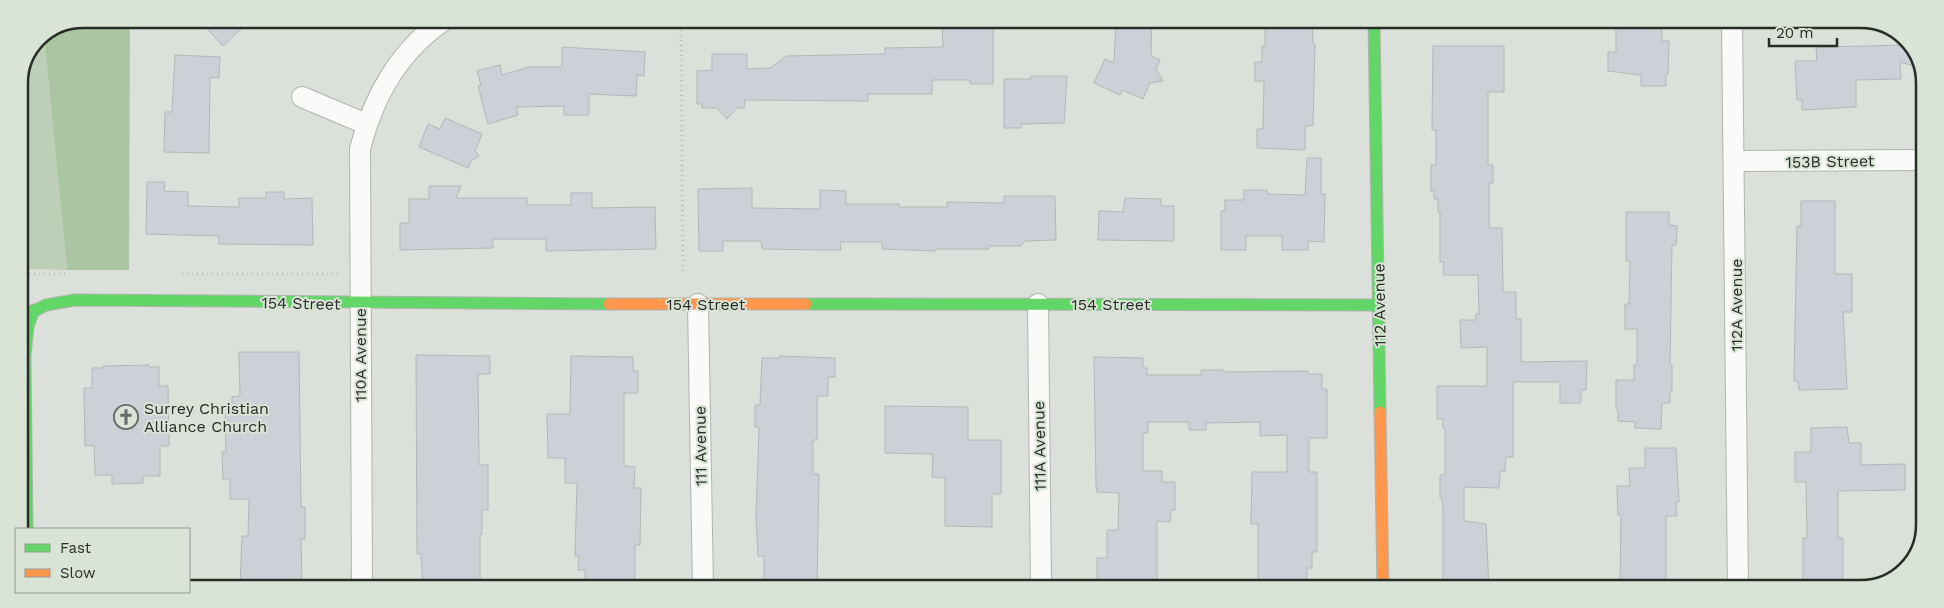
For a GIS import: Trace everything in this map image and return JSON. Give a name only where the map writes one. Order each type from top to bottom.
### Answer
[{"type":"street","name":"110A Avenue","points":[[362,580],[360,149],[366,124],[379,94],[396,67],[420,41],[435,28]]},
{"type":"street","name":"112 Avenue","points":[[1374,28],[1383,580]]},
{"type":"street","name":"112A Avenue","points":[[1732,28],[1738,580]]},
{"type":"street","points":[[302,97],[366,124]]},
{"type":"street","name":"153B Street","points":[[1735,161],[1916,160]]},
{"type":"street","name":"154 Street","points":[[28,314],[50,304],[74,300],[360,304],[1379,305]]},
{"type":"street","name":"111 Avenue","points":[[698,304],[702,580]]},
{"type":"street","name":"111A Avenue","points":[[1038,304],[1041,580]]},
{"type":"street","points":[[28,326],[34,310]]},
{"type":"path","points":[[681,28],[683,275]]},
{"type":"green space","points":[[130,28],[129,270],[67,270],[45,43],[52,37],[72,29]]},
{"type":"green space","points":[[45,43],[67,270],[28,269],[28,83],[32,62],[37,52]]},
{"type":"building","points":[[206,28],[242,28],[223,46]]},
{"type":"building","points":[[942,28],[993,28],[993,84],[970,84],[970,80],[932,80],[932,94],[868,94],[868,101],[745,100],[744,108],[737,108],[727,119],[717,108],[702,108],[702,104],[697,104],[697,71],[712,70],[712,54],[747,54],[747,69],[771,68],[786,56],[885,54],[885,48],[943,47]]},
{"type":"building","points":[[1116,28],[1152,28],[1151,56],[1160,60],[1156,69],[1163,81],[1150,83],[1143,99],[1122,90],[1120,95],[1094,83],[1105,59],[1114,63]]},
{"type":"building","points":[[1265,28],[1312,28],[1313,44],[1315,44],[1313,126],[1305,126],[1305,150],[1257,148],[1257,129],[1263,129],[1264,81],[1255,81],[1255,62],[1262,62],[1262,46],[1265,47]]},
{"type":"building","points":[[1616,28],[1660,28],[1662,30],[1662,41],[1669,41],[1666,86],[1641,86],[1641,75],[1608,71],[1608,52],[1616,52]]},
{"type":"building","points":[[1902,45],[1914,66],[1900,62],[1901,79],[1856,80],[1856,107],[1802,110],[1802,100],[1797,100],[1795,61],[1817,61],[1816,47]]},
{"type":"building","points":[[1433,46],[1504,46],[1504,92],[1488,92],[1488,165],[1493,165],[1493,183],[1489,183],[1489,228],[1502,228],[1503,292],[1516,292],[1516,319],[1521,319],[1521,362],[1587,361],[1586,390],[1581,390],[1581,403],[1560,403],[1560,382],[1513,382],[1513,457],[1506,457],[1505,471],[1500,471],[1499,488],[1464,487],[1464,521],[1486,524],[1489,580],[1443,580],[1443,510],[1442,498],[1440,498],[1440,475],[1445,475],[1445,428],[1443,428],[1443,419],[1437,419],[1437,386],[1487,386],[1487,347],[1461,348],[1460,320],[1476,320],[1476,314],[1479,314],[1478,275],[1443,275],[1444,262],[1440,262],[1440,212],[1438,212],[1438,199],[1434,199],[1434,191],[1431,191],[1431,165],[1436,165],[1436,130],[1432,130]]},
{"type":"building","points":[[562,47],[645,52],[644,76],[637,75],[636,96],[589,94],[589,115],[564,115],[564,106],[516,107],[518,115],[488,124],[478,86],[481,85],[477,71],[500,65],[502,75],[529,67],[562,67]]},
{"type":"building","points":[[175,55],[220,57],[219,78],[210,77],[209,153],[164,152],[165,112],[172,112]]},
{"type":"building","points":[[1031,76],[1067,76],[1064,123],[1021,124],[1021,128],[1004,128],[1004,79],[1031,79]]},
{"type":"building","points":[[445,118],[482,134],[475,151],[479,156],[471,161],[468,168],[419,147],[428,124],[440,129]]},
{"type":"building","points":[[1307,158],[1321,158],[1321,194],[1325,194],[1324,242],[1308,241],[1308,250],[1282,250],[1282,236],[1246,236],[1246,250],[1221,250],[1221,211],[1225,211],[1225,200],[1244,200],[1244,190],[1267,190],[1267,194],[1305,195]]},
{"type":"building","points":[[147,182],[165,182],[164,191],[188,192],[188,206],[239,207],[239,198],[266,198],[266,192],[284,192],[284,199],[312,198],[313,245],[219,244],[219,236],[146,234]]},
{"type":"building","points":[[429,186],[461,186],[456,198],[527,198],[527,205],[571,205],[571,193],[592,193],[592,208],[655,207],[656,249],[546,251],[546,239],[493,239],[493,248],[400,250],[400,223],[409,223],[409,199],[429,199]]},
{"type":"building","points":[[752,188],[752,208],[820,209],[820,190],[846,191],[846,204],[899,204],[899,207],[947,207],[947,202],[1004,203],[1004,196],[1055,196],[1056,240],[1025,241],[1021,246],[989,246],[989,249],[936,249],[936,251],[882,249],[882,242],[840,242],[841,250],[821,250],[762,249],[761,241],[723,241],[723,251],[699,251],[698,189]]},
{"type":"building","points":[[1125,198],[1161,199],[1161,206],[1174,206],[1174,241],[1098,240],[1099,211],[1123,212]]},
{"type":"building","points":[[1801,201],[1835,201],[1835,274],[1852,274],[1852,312],[1843,312],[1847,389],[1799,390],[1798,381],[1794,381],[1797,226],[1801,226]]},
{"type":"building","points":[[1626,212],[1669,212],[1669,225],[1677,226],[1676,245],[1672,245],[1670,365],[1672,365],[1672,391],[1670,391],[1670,403],[1662,403],[1661,429],[1635,428],[1635,422],[1618,421],[1616,380],[1634,380],[1634,365],[1637,365],[1637,329],[1625,329],[1625,304],[1629,304],[1630,261],[1626,261]]},
{"type":"building","points":[[239,352],[299,352],[301,507],[305,507],[305,539],[301,539],[302,580],[240,580],[242,536],[248,536],[249,499],[230,499],[230,479],[223,479],[222,452],[226,452],[225,414],[232,414],[232,397],[240,396]]},
{"type":"building","points":[[416,355],[490,356],[490,374],[478,374],[479,465],[488,465],[488,510],[482,510],[482,534],[480,534],[480,580],[423,580],[421,554],[417,554]]},
{"type":"building","points":[[571,356],[633,357],[633,371],[638,371],[638,393],[624,393],[624,466],[635,467],[634,488],[641,488],[640,545],[635,545],[635,580],[585,580],[585,570],[578,570],[579,556],[575,556],[577,483],[565,483],[565,458],[548,458],[547,414],[570,414]]},
{"type":"building","points":[[779,356],[835,358],[835,377],[828,377],[828,396],[817,396],[817,440],[813,440],[813,474],[819,474],[817,580],[764,580],[764,556],[758,556],[756,517],[759,427],[755,427],[755,405],[760,405],[762,358],[779,358]]},
{"type":"building","points":[[1094,357],[1143,358],[1143,368],[1147,368],[1147,375],[1201,375],[1201,370],[1224,370],[1224,372],[1308,371],[1308,374],[1322,374],[1322,389],[1327,389],[1327,438],[1309,438],[1309,472],[1317,472],[1317,552],[1312,552],[1312,568],[1307,568],[1307,580],[1258,580],[1258,524],[1251,524],[1252,472],[1287,472],[1287,435],[1260,436],[1260,422],[1206,423],[1206,430],[1189,430],[1189,422],[1148,422],[1148,433],[1143,433],[1143,471],[1162,471],[1162,482],[1175,482],[1175,510],[1171,510],[1170,522],[1157,521],[1157,580],[1097,580],[1097,558],[1107,558],[1107,530],[1118,530],[1119,493],[1097,492]]},
{"type":"building","name":"Surrey Christian Alliance Church","points":[[149,365],[149,367],[159,367],[159,386],[168,386],[169,446],[160,446],[160,476],[143,476],[143,483],[112,484],[112,475],[95,475],[94,445],[85,446],[84,388],[92,388],[92,368]]},
{"type":"building","points":[[885,406],[968,407],[968,440],[1001,440],[1001,494],[992,494],[992,527],[945,526],[945,478],[932,477],[933,454],[885,453]]},
{"type":"building","points":[[1847,427],[1849,443],[1861,443],[1861,465],[1905,464],[1905,490],[1838,491],[1838,538],[1843,538],[1843,580],[1803,580],[1803,538],[1807,538],[1806,482],[1795,482],[1795,452],[1811,452],[1811,428]]},
{"type":"building","points":[[1645,448],[1676,448],[1679,502],[1676,502],[1677,516],[1666,516],[1666,580],[1620,580],[1621,515],[1618,515],[1617,486],[1630,486],[1629,468],[1645,468]]},
{"type":"traffic: fast","points":[[1374,28],[1380,412]]},
{"type":"traffic: fast","points":[[28,314],[46,305],[75,300],[609,304]]},
{"type":"traffic: fast","points":[[806,304],[1379,305]]},
{"type":"traffic: fast","points":[[28,326],[34,310]]},
{"type":"traffic: slow","points":[[609,304],[806,304]]},
{"type":"traffic: slow","points":[[1380,412],[1383,580]]},
{"type":"place","name":"Surrey Christian Alliance Church","points":[[126,417]]}]
